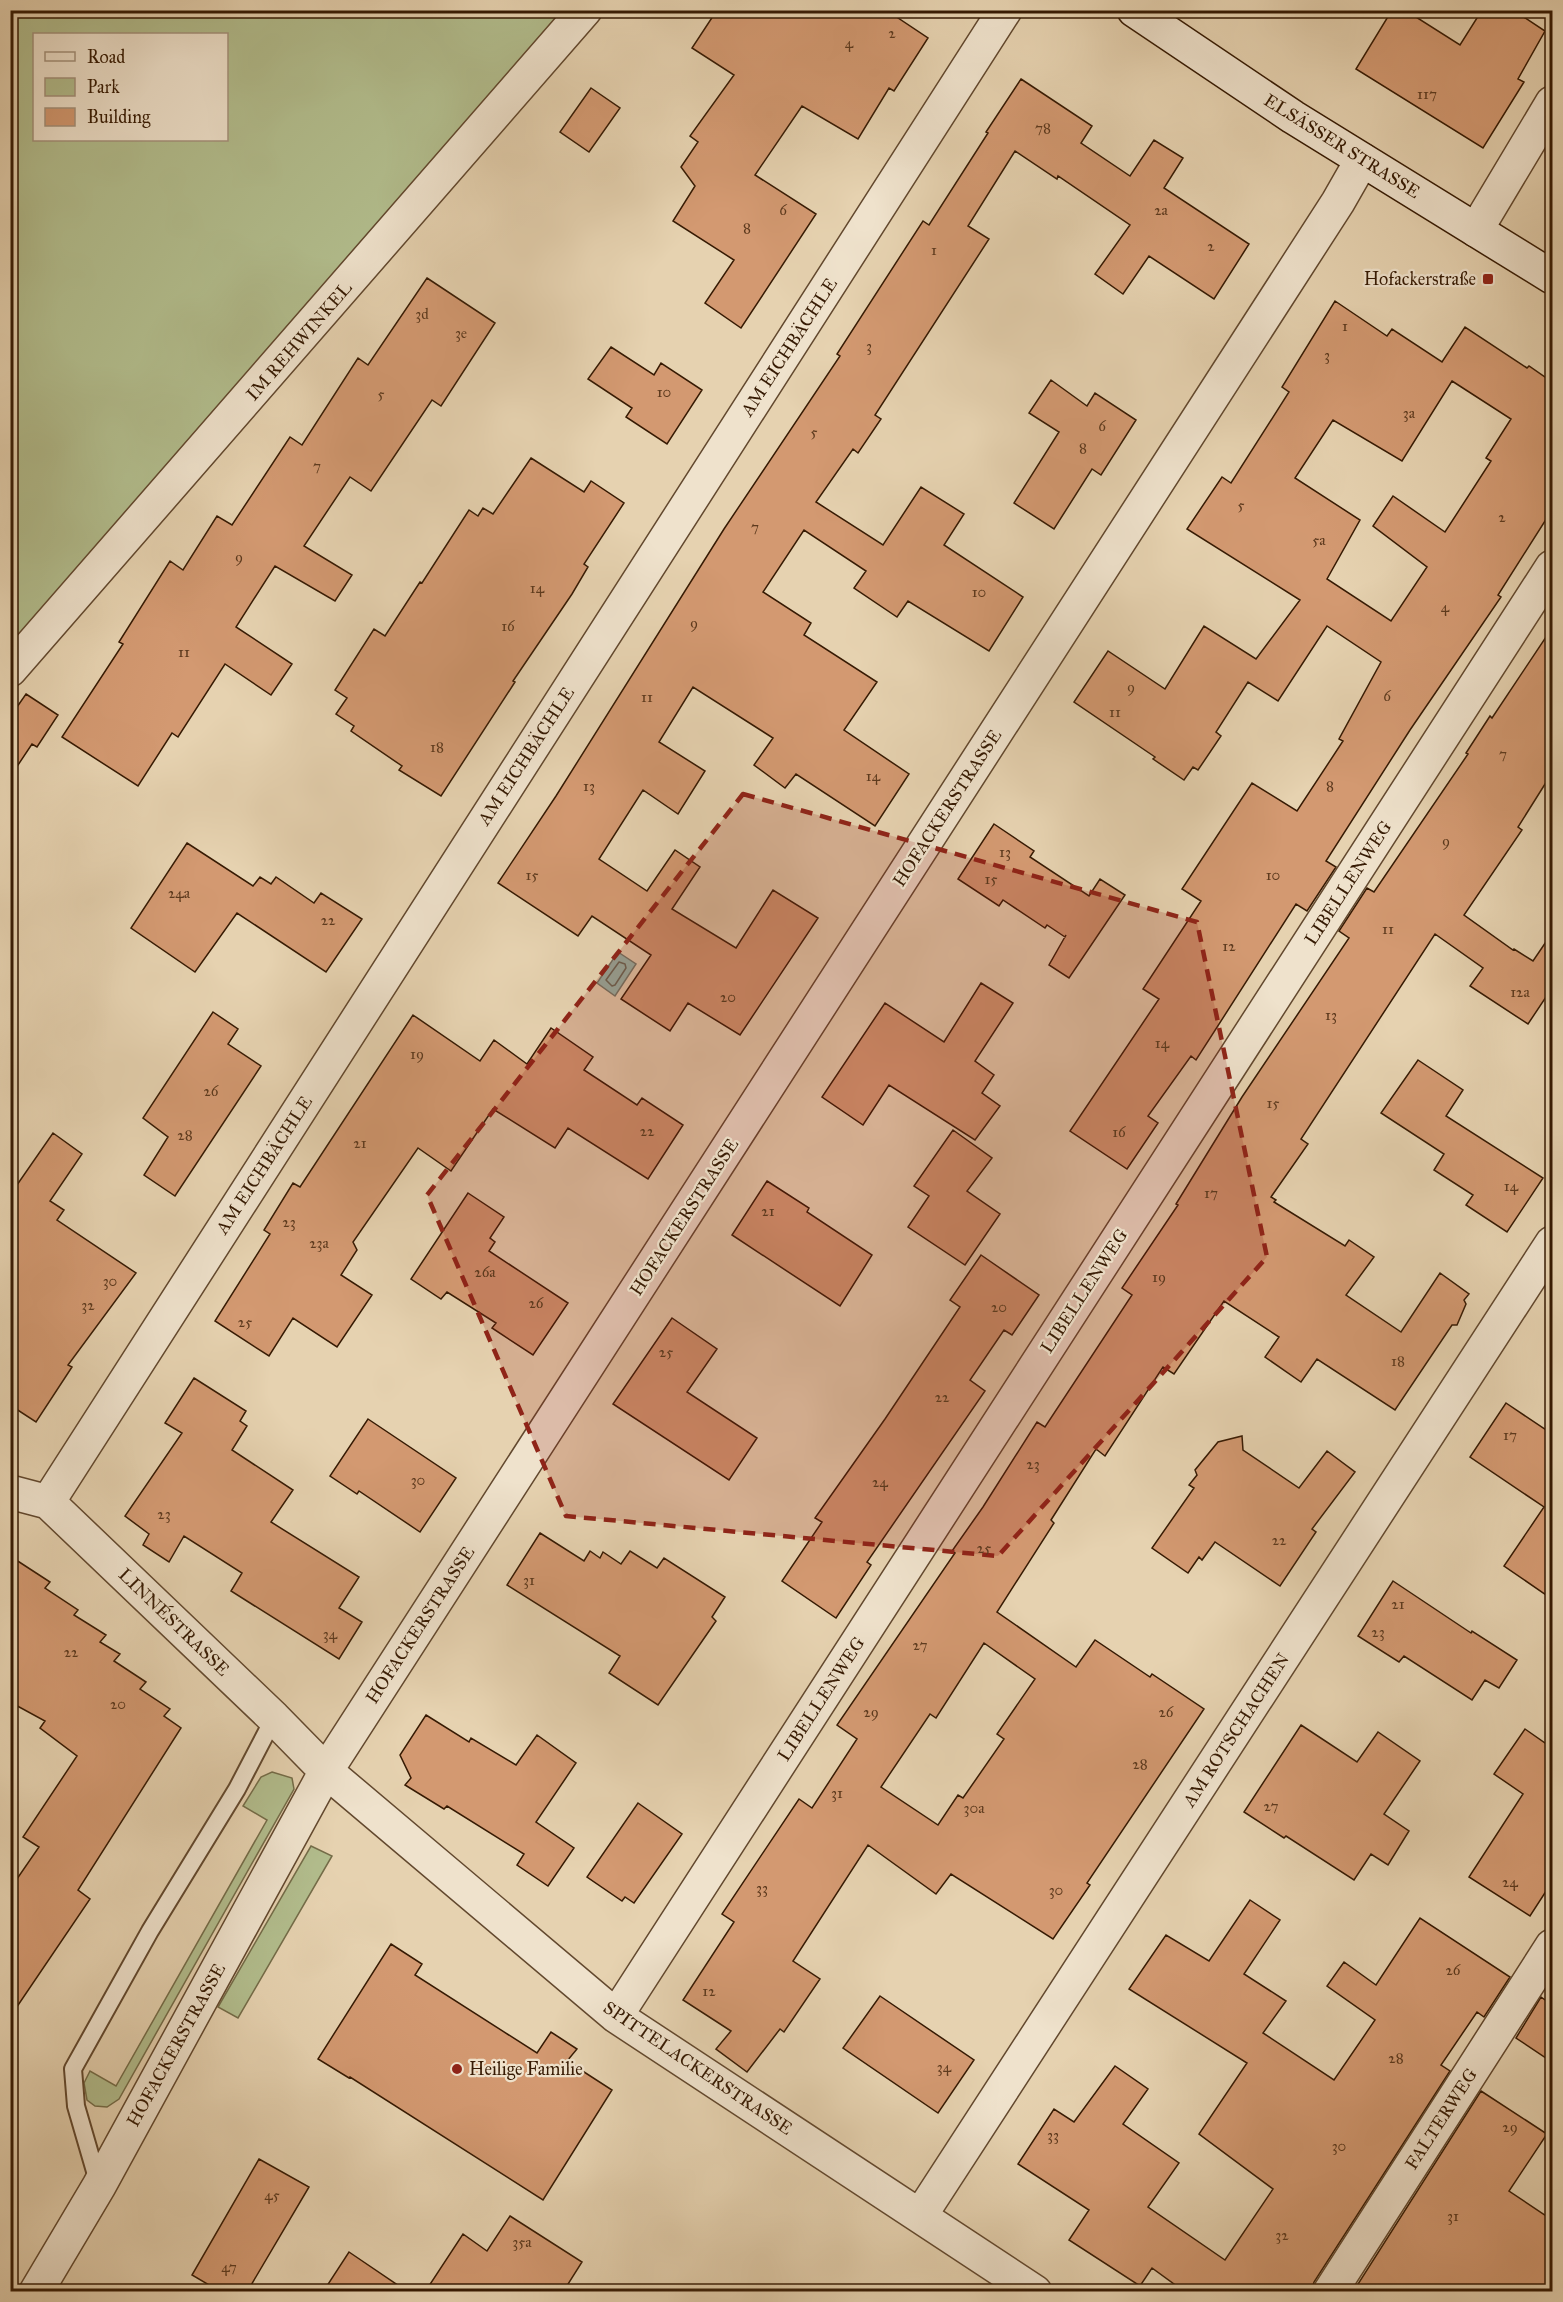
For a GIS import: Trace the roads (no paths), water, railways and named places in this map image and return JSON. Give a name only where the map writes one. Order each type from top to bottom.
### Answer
[{"type":"street","name":"IM REHWINKEL","points":[[10,670],[585,10]]},
{"type":"street","name":"AM EICHBÄCHLE","points":[[48,1502],[1005,10]]},
{"type":"street","name":"ELSÄSSER STRASSE","points":[[1134,10],[1362,160],[1552,277]]},
{"type":"street","points":[[1476,230],[1552,103]]},
{"type":"street","name":"HOFACKERSTRASSE","points":[[36,2292],[99,2186],[326,1771],[1338,202],[1362,160]]},
{"type":"street","name":"LIBELLENWEG","points":[[616,2016],[1552,567]]},
{"type":"street","name":"AM ROTSCHACHEN","points":[[920,2216],[1552,1243]]},
{"type":"street","name":"LINNÉSTRASSE","points":[[10,1492],[48,1502],[274,1718],[326,1771]]},
{"type":"street","name":"SPITTELACKERSTRASSE","points":[[326,1771],[616,2016],[1035,2292]]},
{"type":"street","name":"FALTERWEG","points":[[1330,2292],[1552,1946]]},
{"type":"lane","points":[[99,2186],[76,2106],[73,2069],[150,1931],[237,1790],[274,1718]]},
{"type":"water","points":[[618,952],[636,964],[615,996],[597,983]]},
{"type":"place","name":"Hofackerstraße","points":[[1488,279]]},
{"type":"place","name":"Heilige Familie","points":[[457,2069]]}]
